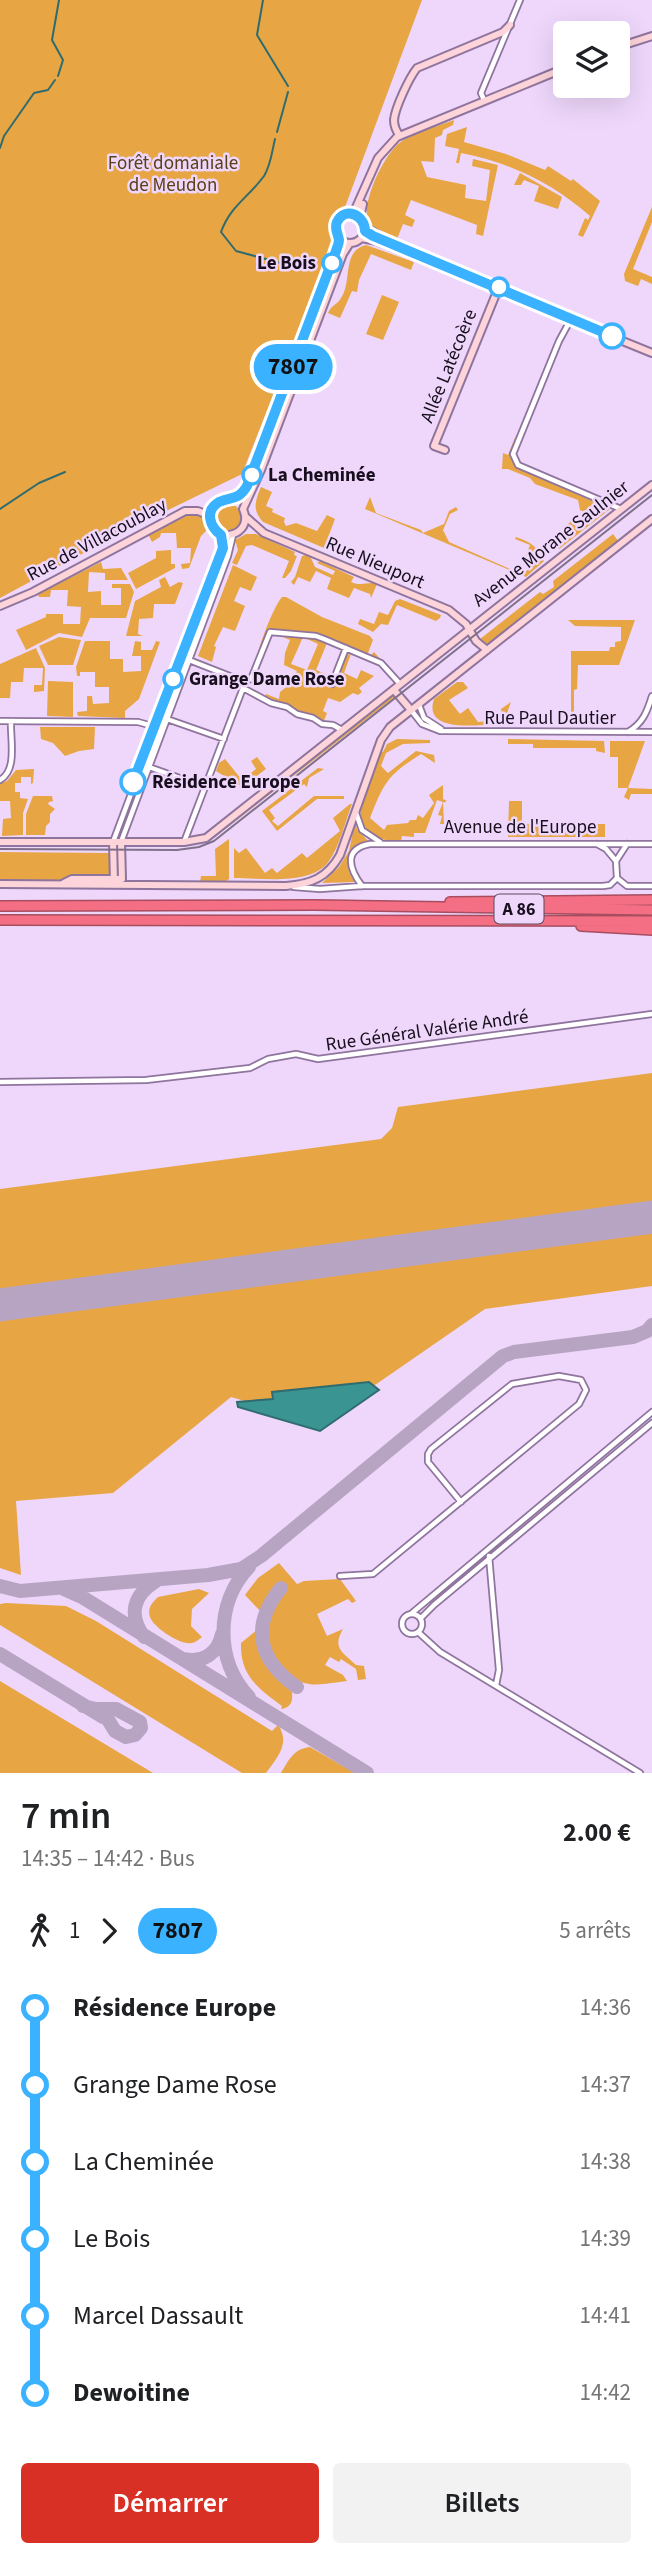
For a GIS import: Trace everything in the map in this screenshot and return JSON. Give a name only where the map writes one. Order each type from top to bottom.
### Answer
[{"type":"highway","points":[[385,906],[429,902],[652,900]]},
{"type":"highway","name":"A 86","points":[[0,906],[385,906],[652,910]]},
{"type":"highway","name":"A 86","points":[[0,920],[652,921]]},
{"type":"highway","points":[[544,921],[597,928],[652,930]]},
{"type":"street","points":[[484,100],[481,93],[520,0]]},
{"type":"street","points":[[400,136],[394,122],[395,114],[417,68],[503,32],[510,25]]},
{"type":"street","points":[[630,43],[652,36]]},
{"type":"street","points":[[490,38],[496,41],[500,50]]},
{"type":"street","points":[[356,215],[378,158],[386,146],[400,136],[553,73]]},
{"type":"street","points":[[114,882],[113,842],[223,548],[221,535],[212,527],[210,516],[218,503],[232,500],[244,491],[250,481],[334,259],[339,238],[336,228],[339,219],[344,215],[356,215]]},
{"type":"street","points":[[356,215],[365,227],[382,237],[498,289]]},
{"type":"street","points":[[361,238],[365,227]]},
{"type":"street","points":[[339,238],[350,243]]},
{"type":"street","points":[[243,509],[257,481],[343,254],[350,243],[361,238],[377,241],[652,353]]},
{"type":"street","name":"Allée Latécoère","points":[[445,450],[434,446],[498,289]]},
{"type":"street","points":[[571,319],[559,341],[513,454],[518,465],[621,509]]},
{"type":"street","name":"Avenue Morane Saulnier","points":[[184,842],[206,838],[652,485]]},
{"type":"street","points":[[221,535],[233,535],[241,530],[246,517],[243,509],[232,500]]},
{"type":"street","name":"Rue de Villacoublay","points":[[0,606],[33,592],[184,512],[198,510],[210,516]]},
{"type":"street","name":"Rue Nieuport","points":[[246,517],[264,533]]},
{"type":"street","points":[[286,886],[306,884],[328,872],[340,856],[381,740],[390,727],[652,519]]},
{"type":"street","name":"Rue Nieuport","points":[[241,530],[264,533],[449,610],[470,628]]},
{"type":"street","points":[[114,882],[122,879],[121,842],[228,556],[233,535]]},
{"type":"street","name":"Avenue Morane Saulnier","points":[[470,628],[476,641],[487,650]]},
{"type":"street","points":[[189,660],[242,681],[251,679],[270,632],[316,636],[378,661],[401,685]]},
{"type":"street","points":[[332,684],[346,649]]},
{"type":"street","points":[[0,842],[184,842],[243,688],[242,681]]},
{"type":"street","points":[[243,688],[271,703],[342,730]]},
{"type":"street","points":[[394,690],[411,710]]},
{"type":"street","points":[[627,732],[638,726],[645,716],[652,696]]},
{"type":"street","points":[[419,705],[428,723],[448,731]]},
{"type":"street","name":"Rue Paul Dautier","points":[[411,710],[428,727],[448,731],[652,732]]},
{"type":"street","points":[[167,719],[224,739]]},
{"type":"street","points":[[0,721],[138,722],[163,729]]},
{"type":"street","points":[[0,779],[7,775],[11,768],[11,721]]},
{"type":"street","points":[[149,767],[205,787]]},
{"type":"street","points":[[356,812],[362,830],[377,841],[388,844]]},
{"type":"street","points":[[596,844],[606,849],[617,861]]},
{"type":"street","points":[[0,884],[114,882],[320,888],[603,886],[610,885],[617,878],[617,861],[627,844]]},
{"type":"street","name":"Avenue de l'Europe","points":[[362,886],[353,874],[350,863],[352,856],[363,845],[652,844]]},
{"type":"street","points":[[617,878],[627,886],[652,886]]},
{"type":"street","name":"Rue Général Valérie André","points":[[0,1082],[146,1080],[250,1068],[268,1059],[288,1055],[300,1054],[318,1059],[652,1014]]},
{"type":"street","points":[[340,1576],[373,1574],[461,1502],[579,1404],[586,1390],[581,1380],[559,1376],[512,1384],[432,1449],[428,1454],[428,1462],[461,1502]]},
{"type":"street","points":[[421,1618],[422,1627],[418,1632],[412,1634],[402,1629],[403,1618],[652,1412]]},
{"type":"street","points":[[421,1618],[652,1423]]},
{"type":"street","points":[[488,1549],[499,1670],[496,1685]]},
{"type":"street","points":[[412,1613],[421,1618]]},
{"type":"street","points":[[418,1632],[440,1652],[640,1773]]},
{"type":"green space","name":"Forêt domaniale de Meudon","points":[[0,0],[422,0],[309,304],[242,474],[119,534],[0,598]]},
{"type":"green space","points":[[454,120],[453,125],[435,138],[434,162],[421,161],[427,177],[466,185],[465,198],[486,201],[490,170],[472,166],[473,159],[498,165],[483,236],[476,234],[477,225],[411,200],[405,215],[415,220],[412,227],[403,224],[397,239],[374,231],[368,221],[367,210],[373,185],[385,160],[398,144],[411,136]]},
{"type":"green space","points":[[467,127],[464,142],[506,154],[545,170],[548,166],[571,181],[573,179],[600,201],[583,237],[578,235],[585,218],[588,220],[590,216],[545,184],[514,168],[479,157],[461,153],[459,163],[456,163],[459,149],[445,146],[447,134]]},
{"type":"green space","points":[[520,173],[562,197],[558,209],[534,201],[539,186],[524,180],[521,185],[514,185]]},
{"type":"green space","points":[[652,207],[652,222],[633,269],[652,277],[652,284],[641,279],[638,286],[625,281],[624,274]]},
{"type":"green space","points":[[366,245],[414,262],[411,270],[371,254],[359,280],[357,292],[352,291],[340,318],[328,313],[343,294],[353,254]]},
{"type":"green space","points":[[382,295],[399,302],[383,340],[366,334]]},
{"type":"green space","points":[[516,435],[511,454],[516,466],[610,509],[559,549],[555,544],[552,549],[547,548],[562,537],[572,521],[575,519],[582,522],[586,513],[580,510],[578,500],[535,484],[530,478],[508,469],[502,469],[503,453],[508,455]]},
{"type":"green space","points":[[261,487],[272,492],[266,506],[285,518],[286,526],[296,523],[317,531],[327,515],[335,519],[324,548],[263,522],[257,513],[256,505]]},
{"type":"green space","points":[[370,497],[376,513],[423,533],[444,524],[449,511],[456,507],[458,510],[450,514],[443,530],[449,542],[517,572],[525,572],[532,567],[532,563],[525,558],[530,545],[515,539],[516,537],[534,546],[544,561],[526,577],[365,509]]},
{"type":"green space","points":[[228,504],[238,508],[242,518],[238,528],[228,532],[218,528],[214,518],[218,508]]},
{"type":"green space","points":[[198,514],[204,517],[207,530],[201,536],[189,568],[182,569],[181,564],[190,563],[191,548],[177,548],[176,533],[161,533],[160,537],[152,542],[148,534],[184,516]]},
{"type":"green space","points":[[246,534],[256,534],[295,552],[294,555],[297,556],[285,578],[282,578],[289,561],[252,545],[246,546],[237,565],[232,563],[238,550],[235,540]]},
{"type":"green space","points":[[613,534],[619,542],[491,644],[483,643],[480,639],[540,592],[543,594],[554,587],[553,581]]},
{"type":"green space","points":[[171,550],[171,564],[175,564],[175,568],[136,589],[128,573],[156,558],[156,551]]},
{"type":"green space","points":[[302,556],[311,558],[315,567],[333,575],[335,571],[317,563],[320,561],[354,577],[351,582],[377,584],[371,598],[370,594],[354,588],[349,598],[327,589],[331,578],[316,571],[310,582],[298,577],[294,585],[291,582]]},
{"type":"green space","points":[[101,562],[103,569],[121,568],[128,580],[105,580],[105,573],[89,572],[88,592],[101,591],[101,605],[121,605],[121,588],[112,588],[112,584],[130,584],[134,592],[126,618],[90,618],[82,637],[59,633],[26,650],[16,630],[46,617],[46,614],[63,614],[63,624],[80,624],[81,607],[67,606],[68,590],[51,590],[50,597],[39,597],[38,594]]},
{"type":"green space","points":[[233,565],[257,577],[251,591],[240,587],[234,601],[245,606],[235,631],[223,627],[214,646],[216,647],[212,662],[198,656]]},
{"type":"green space","points":[[165,577],[170,587],[179,582],[183,583],[175,604],[154,604],[153,618],[139,619],[138,634],[143,636],[126,636],[135,601],[161,587],[159,580]]},
{"type":"green space","points":[[282,597],[370,636],[373,640],[368,653],[371,655],[374,652],[383,662],[316,635],[270,631],[255,665],[265,630]]},
{"type":"green space","points":[[400,599],[441,615],[440,618],[436,621],[397,605],[388,625],[381,624],[373,632],[358,624],[360,619],[374,624],[379,612],[388,615],[395,601]]},
{"type":"green space","points":[[568,620],[635,620],[619,665],[578,665],[577,689],[574,690],[574,722],[571,721],[571,651],[609,651],[610,647],[615,647],[615,642],[621,641],[621,627],[575,626]]},
{"type":"green space","points":[[278,635],[303,637],[314,638],[327,643],[316,670],[331,676],[342,649],[339,663],[346,655],[351,654],[344,673],[357,679],[361,670],[374,676],[359,688],[362,692],[358,695],[353,693],[340,702],[328,698],[323,711],[327,713],[323,723],[265,697],[266,694],[279,699],[280,692],[289,685],[297,671],[284,665],[290,640]],"holes":[[[303,637],[318,644],[307,670],[291,664]]]},
{"type":"green space","points":[[59,637],[81,640],[73,665],[48,665],[39,646]]},
{"type":"green space","points":[[85,641],[110,641],[110,659],[123,659],[123,672],[141,671],[141,656],[132,656],[135,641],[141,642],[141,650],[152,650],[156,641],[160,642],[139,699],[125,711],[125,718],[78,716],[77,712],[87,711],[87,696],[92,696],[93,704],[109,703],[109,687],[95,687],[95,672],[80,672],[80,676],[77,676],[76,667]]},
{"type":"green space","points":[[36,648],[45,668],[44,691],[34,692],[34,685],[42,685],[43,668],[24,668],[23,682],[11,682],[10,698],[0,698],[0,664]]},
{"type":"green space","points":[[48,681],[73,682],[73,717],[47,716]]},
{"type":"green space","points":[[457,682],[463,682],[468,688],[449,700],[460,714],[468,708],[478,722],[490,719],[498,721],[502,715],[501,709],[511,702],[503,724],[457,725],[437,718],[433,710],[434,699]]},
{"type":"green space","points":[[391,695],[396,696],[215,837],[189,846],[137,846],[197,842]]},
{"type":"green space","points":[[40,727],[95,727],[94,749],[65,756],[53,743],[41,739]]},
{"type":"green space","points":[[397,739],[430,740],[430,743],[403,744],[386,753],[381,766],[388,773],[416,751],[434,755],[435,763],[421,754],[401,768],[388,780],[370,818],[384,830],[387,825],[416,820],[418,815],[423,818],[434,803],[429,795],[443,785],[443,799],[447,801],[443,803],[444,824],[440,824],[442,816],[438,815],[443,802],[437,800],[425,833],[414,833],[414,837],[402,836],[401,841],[380,839],[368,832],[361,823],[360,810],[380,751],[383,752],[387,744]]},
{"type":"green space","points":[[508,739],[604,741],[605,753],[596,751],[596,748],[533,748],[533,744],[508,744]]},
{"type":"green space","points":[[610,741],[645,741],[628,788],[618,788],[618,757],[610,757]]},
{"type":"green space","points":[[257,757],[266,769],[242,787],[216,771],[219,763],[225,759],[242,780],[256,769],[251,761]]},
{"type":"green space","points":[[318,768],[324,769],[309,778],[307,787],[304,784],[269,810],[275,818],[272,821],[278,826],[314,796],[344,796],[344,799],[317,799],[277,831],[262,811]]},
{"type":"green space","points":[[34,769],[33,783],[31,784],[31,777],[21,777],[21,783],[15,783],[15,792],[20,792],[20,798],[28,799],[23,813],[23,835],[2,836],[3,819],[11,818],[10,801],[0,801],[0,783],[7,781],[16,770]]},
{"type":"green space","points":[[628,788],[652,789],[652,794],[631,794],[629,800],[624,797]]},
{"type":"green space","points":[[33,796],[52,796],[53,801],[48,804],[55,809],[50,814],[45,835],[26,835],[26,814]]},
{"type":"green space","points":[[509,801],[522,801],[522,824],[579,823],[580,829],[584,829],[584,824],[605,824],[605,837],[508,837]]},
{"type":"green space","points":[[350,804],[336,848],[321,869],[311,874],[285,879],[234,878],[234,848],[239,853],[246,848],[265,873],[272,868],[277,873],[302,853],[307,858],[340,831],[333,818]]},
{"type":"green space","points":[[355,822],[357,829],[368,841],[356,848],[349,858],[349,870],[355,882],[322,883],[339,867],[349,851]]},
{"type":"green space","points":[[229,839],[229,879],[225,882],[200,882],[201,876],[216,876],[215,849]]},
{"type":"green space","points":[[0,852],[109,853],[109,874],[107,877],[71,876],[55,882],[0,882]]},
{"type":"green space","points":[[652,1073],[652,1286],[485,1309],[320,1423],[231,1397],[113,1493],[16,1501],[21,1575],[0,1568],[0,1189],[381,1139],[392,1128],[398,1107]]},
{"type":"green space","points":[[279,1563],[297,1584],[304,1581],[340,1579],[356,1601],[352,1603],[348,1599],[317,1614],[327,1636],[343,1629],[338,1641],[340,1649],[356,1665],[364,1666],[366,1679],[358,1680],[356,1669],[341,1659],[339,1662],[330,1657],[325,1665],[343,1675],[347,1681],[309,1684],[298,1681],[281,1667],[270,1648],[268,1626],[271,1612],[285,1592],[278,1584],[268,1595],[260,1611],[245,1595],[258,1578]]},
{"type":"green space","points":[[199,1589],[209,1593],[192,1609],[191,1626],[202,1637],[198,1640],[192,1643],[181,1642],[152,1621],[150,1608],[158,1597]]},
{"type":"green space","points":[[0,1604],[66,1606],[96,1621],[272,1731],[278,1725],[283,1744],[278,1756],[266,1773],[242,1773],[0,1625]]},
{"type":"green space","points":[[257,1630],[263,1660],[292,1692],[291,1704],[287,1707],[281,1709],[282,1706],[258,1687],[247,1673],[241,1654],[241,1643]]},
{"type":"green space","points":[[0,1681],[153,1773],[0,1773]]},
{"type":"green space","points":[[310,1747],[355,1773],[281,1773],[295,1753]]},
{"type":"shaded area","points":[[369,1382],[379,1390],[320,1431],[238,1407],[237,1402],[273,1399],[272,1392]]},
{"type":"waterway","points":[[58,76],[63,60],[52,40],[59,0]]},
{"type":"waterway","points":[[263,0],[257,35],[288,86]]},
{"type":"waterway","points":[[0,148],[4,136],[34,93],[48,90],[55,80]]},
{"type":"waterway","points":[[277,132],[288,92]]},
{"type":"waterway","points":[[275,139],[264,176],[235,208],[221,232],[236,251],[299,268]]},
{"type":"waterway","points":[[0,509],[39,483],[65,472]]},
{"type":"taxiway","points":[[0,1586],[20,1591],[208,1575],[241,1569],[261,1556],[503,1356],[514,1352],[633,1337],[647,1331],[652,1325]]},
{"type":"taxiway","points":[[249,1567],[230,1597],[223,1632],[230,1667],[249,1697]]},
{"type":"taxiway","points":[[144,1637],[136,1621],[135,1606],[142,1593],[156,1581]]},
{"type":"taxiway","points":[[281,1588],[265,1616],[263,1642],[274,1665],[297,1687]]},
{"type":"taxiway","points":[[64,1589],[82,1597],[367,1773]]},
{"type":"taxiway","points":[[184,1659],[198,1659],[209,1655],[222,1634]]},
{"type":"taxiway","points":[[0,1654],[103,1717],[107,1718],[115,1731],[126,1737],[135,1735],[141,1728],[140,1722],[116,1709],[96,1709],[83,1706]]},
{"type":"runway","points":[[0,1305],[652,1217]]},
{"type":"tram line","points":[[0,849],[177,850],[199,847],[214,841],[652,495]]},
{"type":"bus line","name":"7807","points":[[133,782],[223,548],[221,535],[210,522],[211,511],[218,503],[240,495],[247,486],[336,251],[339,238],[336,224],[339,219],[348,214],[356,215],[363,220],[365,231],[373,236],[612,336]]},
{"type":"place","name":"Le Bois","points":[[332,263]]},
{"type":"place","name":"La Cheminée","points":[[252,475]]},
{"type":"place","name":"Grange Dame Rose","points":[[173,679]]},
{"type":"place","name":"Résidence Europe","points":[[133,782]]}]
